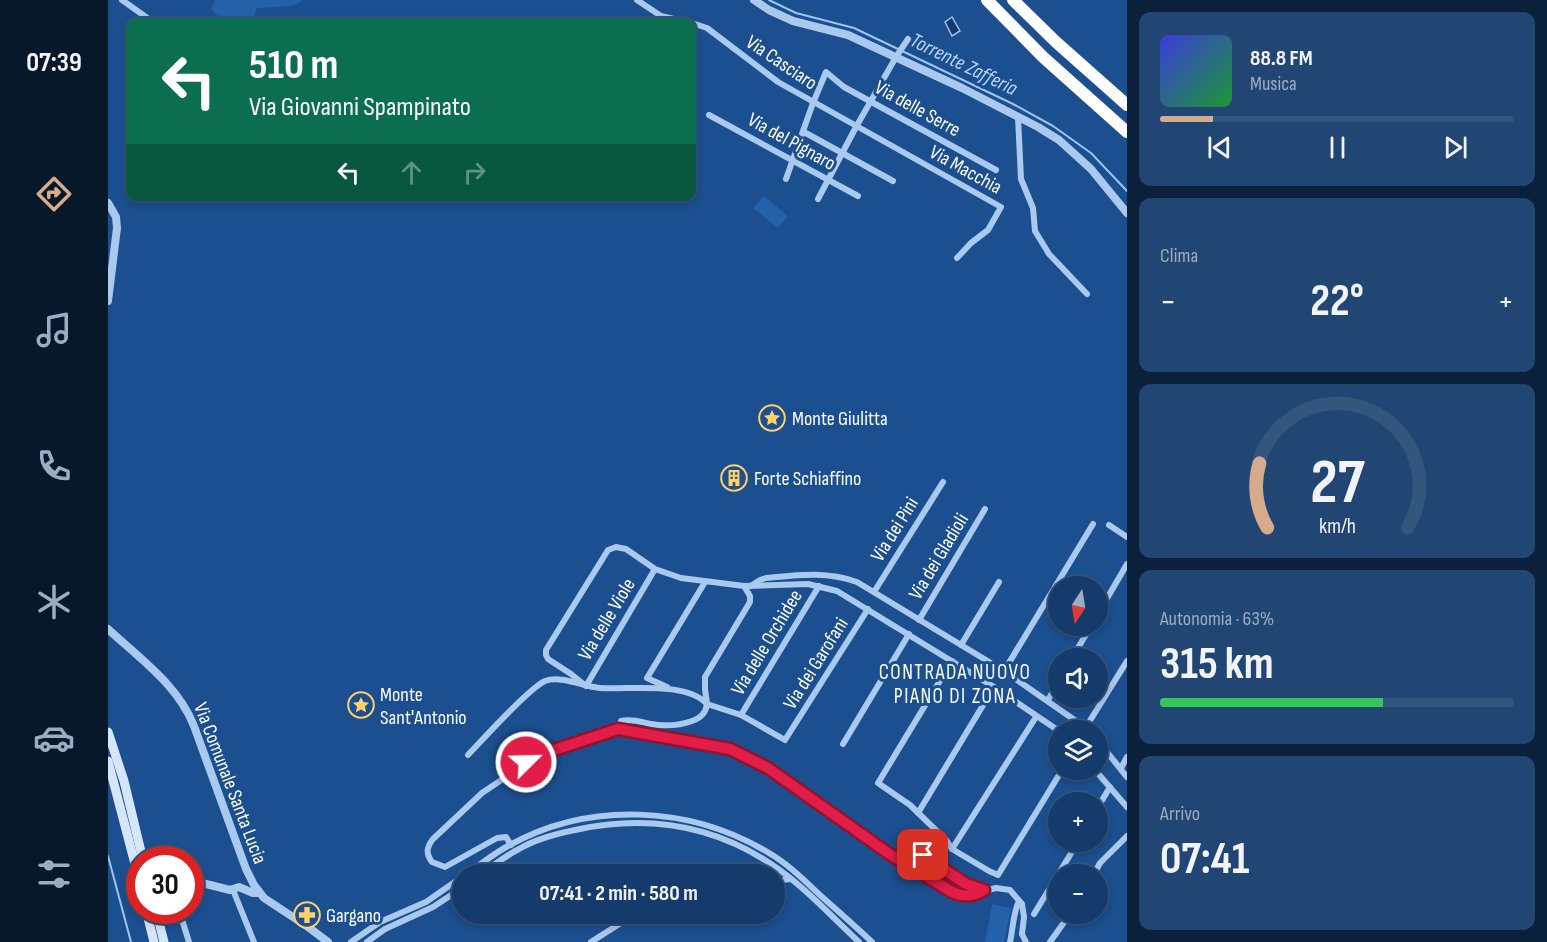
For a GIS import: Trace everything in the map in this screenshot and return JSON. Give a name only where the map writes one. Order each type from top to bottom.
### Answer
[{"type":"highway","points":[[987,0],[1029,44],[1127,132]]},
{"type":"highway","points":[[1014,0],[1049,36],[1127,105]]},
{"type":"main road","points":[[108,732],[124,781],[140,846]]},
{"type":"main road","points":[[108,761],[130,846]]},
{"type":"main road","points":[[150,924],[154,942]]},
{"type":"main road","points":[[160,924],[164,942]]},
{"type":"street","points":[[122,0],[147,18]]},
{"type":"street","points":[[637,0],[661,16],[670,18]]},
{"type":"street","points":[[754,0],[784,18],[803,25],[848,35],[897,56],[1052,135],[1091,169],[1127,213]]},
{"type":"street","name":"Via Casciaro","points":[[696,24],[707,28],[771,78],[856,127]]},
{"type":"street","points":[[818,199],[856,127],[906,42]]},
{"type":"street","name":"Via delle Serre","points":[[813,103],[826,72],[844,87],[996,170]]},
{"type":"street","points":[[786,179],[813,103]]},
{"type":"street","name":"Via del Pignaro","points":[[709,115],[858,196]]},
{"type":"street","points":[[1018,117],[1021,179],[1033,208],[1034,228],[1037,236],[1049,254],[1087,294]]},
{"type":"street","name":"Via Macchia","points":[[856,127],[1001,207],[988,230],[957,258]]},
{"type":"street","points":[[804,132],[893,181]]},
{"type":"street","points":[[108,203],[116,217],[117,228],[108,301]]},
{"type":"street","name":"Via dei Pini","points":[[874,592],[943,482]]},
{"type":"street","name":"Via dei Gladioli","points":[[919,620],[985,509]]},
{"type":"street","points":[[1004,671],[1093,524]]},
{"type":"street","points":[[1109,525],[1127,537]]},
{"type":"street","points":[[586,686],[548,659],[546,650],[608,550],[616,547],[626,549],[655,569],[681,578],[747,586],[808,584],[843,594],[994,687],[1048,725]]},
{"type":"street","points":[[1108,597],[1127,564]]},
{"type":"street","name":"Via delle Viole","points":[[586,686],[655,569]]},
{"type":"street","points":[[747,586],[766,578],[817,574],[857,582],[1048,700]]},
{"type":"street","points":[[705,582],[647,678],[673,690],[701,698],[707,704],[741,715]]},
{"type":"street","points":[[961,645],[999,582]]},
{"type":"street","points":[[618,729],[621,721],[626,720],[678,726],[698,719],[706,710],[707,704],[705,677],[750,602],[747,586]]},
{"type":"street","name":"Via delle Orchidee","points":[[741,715],[819,586]]},
{"type":"street","name":"Via dei Garofani","points":[[741,715],[785,740],[868,609]]},
{"type":"street","name":"Via Comunale Santa Lucia","points":[[108,629],[166,683],[185,706],[246,869],[259,893],[327,942]]},
{"type":"street","points":[[843,744],[909,634]]},
{"type":"street","points":[[952,661],[878,783],[918,813],[946,840],[952,849],[998,874],[1056,780]]},
{"type":"street","points":[[1093,720],[1127,661]]},
{"type":"street","points":[[468,755],[529,693],[546,681],[572,681],[586,686],[673,690]]},
{"type":"street","points":[[918,813],[994,687]]},
{"type":"street","points":[[1059,708],[1076,720]]},
{"type":"street","points":[[952,849],[1035,717]]},
{"type":"street","points":[[511,845],[506,837],[497,838],[445,867],[432,862],[428,854],[429,844],[468,804],[526,762],[551,751],[618,729],[730,749],[768,768],[888,853],[961,896],[971,896],[984,890],[1004,888],[1015,894],[1024,911],[1022,934],[1026,942]]},
{"type":"street","points":[[1108,753],[1127,777]]},
{"type":"street","points":[[1120,768],[1127,757]]},
{"type":"street","points":[[1104,780],[1127,807]]},
{"type":"street","points":[[1107,792],[1110,787]]},
{"type":"street","points":[[482,864],[511,845],[538,832],[595,817],[638,814],[660,816],[700,824],[729,833],[770,853],[796,873],[872,942]]},
{"type":"street","points":[[495,864],[537,840],[603,824],[641,822],[678,826],[717,837],[755,854],[769,864]]},
{"type":"street","points":[[1099,864],[1127,836]]},
{"type":"street","points":[[888,853],[910,850],[918,852],[966,884],[984,890]]},
{"type":"street","points":[[1034,914],[1071,852]]},
{"type":"street","points":[[785,880],[791,879],[796,873]]},
{"type":"street","points":[[785,875],[859,942]]},
{"type":"street","points":[[204,883],[233,890],[239,887],[259,893]]},
{"type":"street","points":[[351,942],[380,922],[426,902],[452,884]]},
{"type":"street","points":[[233,890],[254,942]]},
{"type":"street","points":[[367,942],[385,929],[434,907],[452,895]]},
{"type":"street","points":[[1019,901],[1016,907],[1012,938],[1022,934]]},
{"type":"street","points":[[183,924],[189,942]]},
{"type":"street","points":[[591,942],[619,924]]},
{"type":"street","points":[[1050,942],[1063,924]]},
{"type":"shaded area","points":[[215,0],[303,0],[292,6],[256,8],[255,18],[220,18],[211,9]]},
{"type":"shaded area","points":[[952,17],[960,31],[952,36],[945,22]]},
{"type":"shaded area","points":[[764,196],[788,216],[778,228],[753,208]]},
{"type":"shaded area","points":[[992,904],[1011,908],[1004,942],[985,942]]},
{"type":"waterway","name":"Torrente Zafferia","points":[[769,0],[796,13],[854,28],[1013,104],[1053,126],[1091,153],[1127,191]]},
{"type":"waterway","points":[[108,856],[131,942]]},
{"type":"place","name":"Monte Giulitta","points":[[772,418]]},
{"type":"place","name":"Forte Schiaffino","points":[[734,478]]},
{"type":"place","name":"Monte Sant'Antonio","points":[[361,705]]},
{"type":"place","name":"Gargano","points":[[307,915]]},
{"type":"district","name":"CONTRADA NUOVO PIANO DI ZONA","points":[[955,684]]},
{"type":"route","points":[[526,762],[537,756],[618,729],[730,749],[768,768],[888,853],[952,892],[961,896],[971,896],[984,890],[966,884],[923,855]]}]
